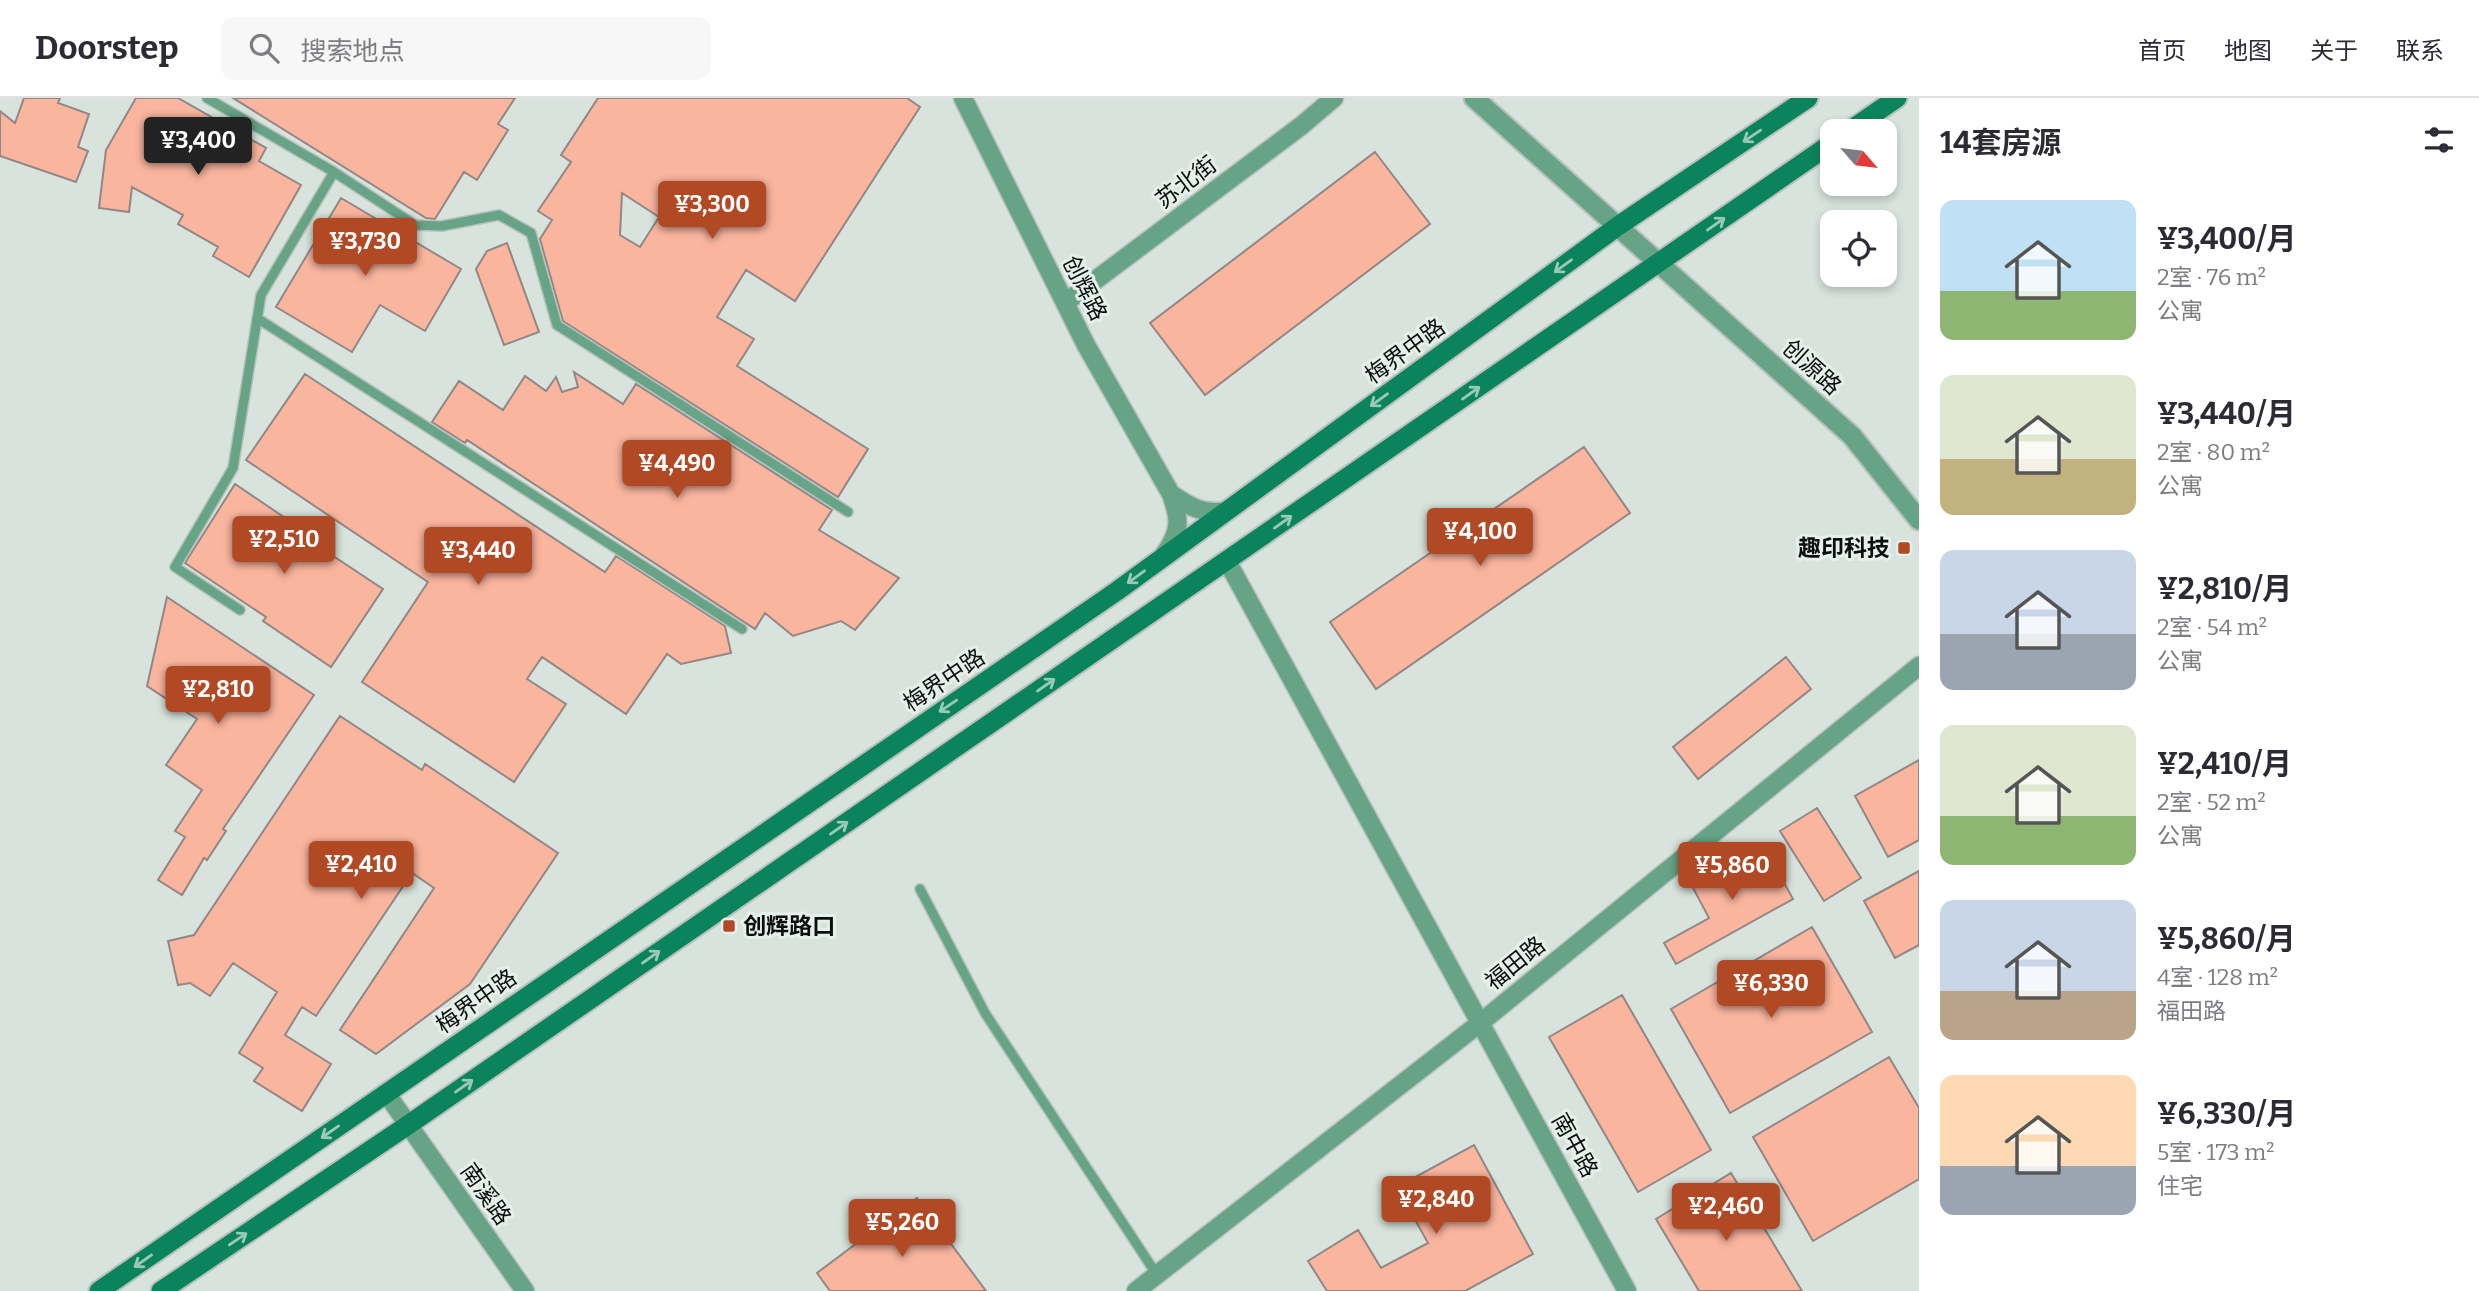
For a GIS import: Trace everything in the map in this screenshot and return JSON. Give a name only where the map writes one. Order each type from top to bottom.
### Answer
[{"type":"main road","name":"梅界中路","points":[[99,1291],[1162,558],[1618,226],[1808,98]]},
{"type":"main road","points":[[1866,119],[1897,98]]},
{"type":"main road","points":[[162,1291],[408,1125],[1820,151]]},
{"type":"street","name":"创辉路","points":[[963,98],[1086,345],[1171,494]]},
{"type":"street","name":"苏北街","points":[[1065,303],[1301,126],[1334,98]]},
{"type":"street","points":[[1474,98],[1618,226]]},
{"type":"street","name":"创源路","points":[[1618,226],[1852,436],[1919,520]]},
{"type":"street","points":[[1171,494],[1204,512],[1226,511]]},
{"type":"street","points":[[1162,558],[1174,540],[1179,525],[1171,494]]},
{"type":"street","name":"南中路","points":[[1227,561],[1627,1291]]},
{"type":"street","name":"福田路","points":[[1136,1291],[1480,1023],[1919,666]]},
{"type":"street","name":"南溪路","points":[[386,1093],[525,1291]]},
{"type":"lane","points":[[207,98],[334,172],[415,225],[442,226],[499,215],[531,233],[557,325],[848,512]]},
{"type":"lane","points":[[240,610],[175,566],[233,468],[261,295],[334,172]]},
{"type":"lane","points":[[257,318],[742,629]]},
{"type":"lane","points":[[920,889],[985,1013],[1157,1275]]},
{"type":"building","points":[[24,98],[60,98],[58,103],[89,114],[78,147],[88,151],[76,182],[0,156],[0,111],[15,123]]},
{"type":"building","points":[[136,98],[178,98],[266,148],[259,161],[301,185],[249,277],[213,256],[218,247],[178,224],[183,215],[132,187],[129,212],[99,208],[106,150]]},
{"type":"building","points":[[233,98],[515,98],[498,124],[508,130],[477,180],[464,172],[435,219],[426,218]]},
{"type":"building","points":[[598,98],[907,98],[920,107],[795,301],[746,270],[717,317],[754,339],[737,366],[868,449],[838,497],[563,321],[540,239],[552,220],[538,211],[571,162],[561,155]],"holes":[[[622,193],[659,217],[640,247],[620,235]]]},
{"type":"building","points":[[1375,152],[1430,224],[1205,395],[1150,323]]},
{"type":"building","points":[[341,198],[461,269],[425,331],[380,305],[352,352],[276,307]]},
{"type":"building","points":[[507,243],[539,332],[504,345],[476,269],[487,251]]},
{"type":"building","points":[[574,372],[623,404],[636,384],[832,510],[819,530],[899,578],[855,630],[841,621],[793,636],[765,613],[755,629],[467,440],[465,443],[432,422],[459,381],[503,410],[525,376],[546,391],[556,377],[562,392],[578,387]]},
{"type":"building","points":[[305,374],[605,572],[616,556],[725,626],[731,653],[681,664],[667,654],[626,714],[542,657],[527,679],[566,704],[514,782],[362,682],[428,582],[246,460]]},
{"type":"building","points":[[1584,447],[1630,513],[1376,689],[1330,622]]},
{"type":"building","points":[[235,484],[303,530],[300,534],[383,589],[331,667],[263,621],[266,617],[185,563]]},
{"type":"building","points":[[167,597],[314,695],[223,829],[226,831],[207,860],[204,858],[182,895],[158,880],[185,837],[175,831],[202,790],[166,765],[197,719],[147,686]]},
{"type":"building","points":[[1786,657],[1811,689],[1698,779],[1673,747]]},
{"type":"building","points":[[340,716],[422,770],[425,764],[558,853],[470,984],[376,1054],[340,1030],[434,888],[412,873],[316,1016],[302,1007],[285,1035],[331,1064],[302,1111],[254,1081],[263,1068],[239,1053],[277,992],[233,963],[210,996],[190,983],[178,985],[168,941],[194,935]]},
{"type":"building","points":[[1919,760],[1919,840],[1888,857],[1855,796]]},
{"type":"building","points":[[1817,808],[1861,878],[1824,901],[1780,831]]},
{"type":"building","points":[[1764,846],[1793,899],[1676,964],[1664,943],[1709,918],[1692,886]]},
{"type":"building","points":[[1919,871],[1919,945],[1895,958],[1864,901]]},
{"type":"building","points":[[1812,927],[1872,1032],[1730,1113],[1671,1009]]},
{"type":"building","points":[[1622,995],[1711,1150],[1638,1192],[1549,1037]]},
{"type":"building","points":[[1889,1057],[1919,1108],[1919,1179],[1813,1241],[1753,1137]]},
{"type":"building","points":[[1474,1145],[1533,1254],[1465,1291],[1327,1291],[1308,1261],[1358,1230],[1381,1268],[1428,1243],[1397,1187]]},
{"type":"building","points":[[1731,1173],[1802,1291],[1699,1291],[1656,1219]]},
{"type":"building","points":[[917,1198],[986,1291],[830,1291],[817,1273]]},
{"type":"place","name":"趣印科技","points":[[1904,548]]},
{"type":"place","name":"创辉路口","points":[[729,926]]}]
